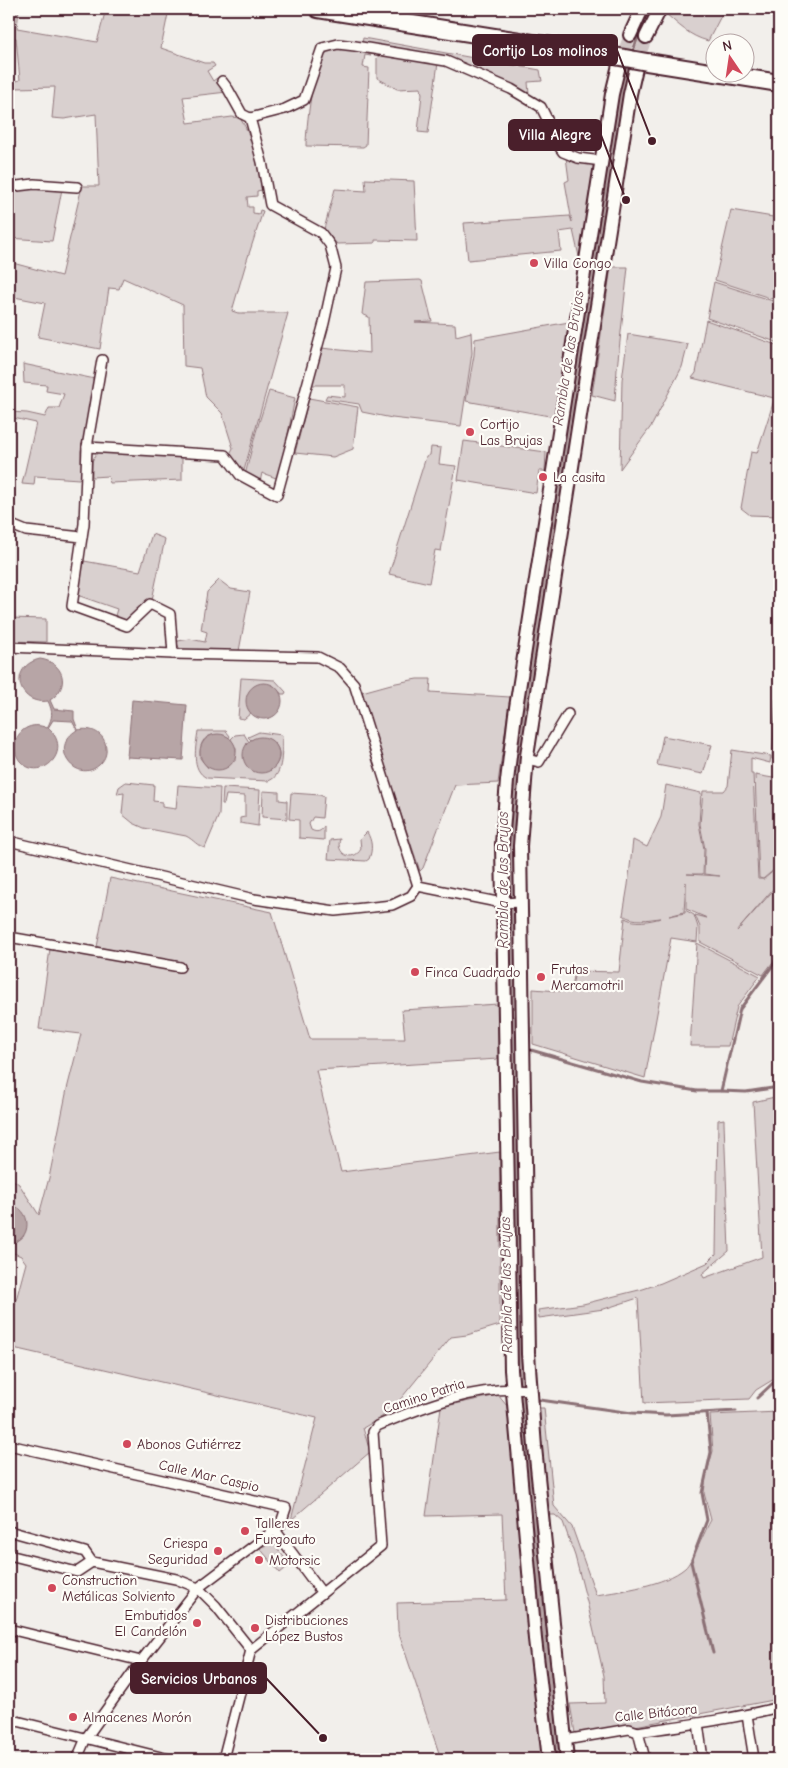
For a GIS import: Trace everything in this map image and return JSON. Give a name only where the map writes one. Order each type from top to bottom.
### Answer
[{"type":"highway","points":[[318,9],[642,65],[779,83]]},
{"type":"street","points":[[630,35],[642,9]]},
{"type":"street","points":[[646,37],[660,9]]},
{"type":"street","points":[[222,81],[242,114],[250,118],[284,109],[304,100],[322,48],[338,44],[446,61],[511,89],[541,107],[548,119],[556,142],[563,152],[578,158],[602,161]]},
{"type":"street","points":[[549,1759],[536,1639],[510,1337],[502,844],[507,781],[516,714],[602,161],[612,94],[614,60]]},
{"type":"street","points":[[566,1759],[528,1390],[519,902],[520,846],[527,759],[630,94],[642,65]]},
{"type":"street","points":[[87,447],[225,455],[240,475],[278,495],[324,323],[336,268],[330,245],[321,233],[270,205],[262,162],[250,118]]},
{"type":"street","points":[[9,187],[34,184],[77,187]]},
{"type":"street","points":[[102,360],[87,447],[84,524],[72,606],[127,626],[150,604],[170,614],[173,654]]},
{"type":"street","points":[[9,524],[26,531],[82,537]]},
{"type":"street","points":[[9,647],[173,654],[318,657],[340,668],[354,684],[418,886]]},
{"type":"street","points":[[527,759],[539,762],[568,714]]},
{"type":"street","points":[[9,838],[13,842],[254,899],[335,911],[392,905],[411,896],[418,886]]},
{"type":"street","points":[[418,886],[504,903],[519,902]]},
{"type":"street","points":[[9,937],[180,967]]},
{"type":"street","points":[[514,1390],[528,1390]]},
{"type":"street","name":"Camino Patria","points":[[322,1593],[381,1546],[373,1432],[377,1426],[434,1404],[468,1395],[514,1390]]},
{"type":"street","name":"Calle Mar Caspio","points":[[9,1444],[286,1508],[280,1526],[275,1530]]},
{"type":"street","points":[[76,1759],[86,1738],[141,1661],[198,1588],[275,1530],[322,1593],[250,1650],[223,1759]]},
{"type":"street","points":[[9,1531],[85,1552],[92,1562],[176,1579],[198,1588],[216,1606],[250,1650]]},
{"type":"street","points":[[9,1555],[77,1572],[92,1562]]},
{"type":"street","points":[[9,1629],[141,1661]]},
{"type":"street","name":"Calle Bitácora","points":[[565,1740],[629,1729],[638,1732],[698,1723],[747,1715],[779,1707]]},
{"type":"street","points":[[747,1715],[754,1759]]},
{"type":"street","points":[[9,1719],[169,1759]]},
{"type":"street","points":[[698,1723],[703,1759]]},
{"type":"street","points":[[638,1732],[645,1759]]},
{"type":"shaded area","points":[[9,9],[19,9],[17,28],[97,42],[106,9],[169,9],[161,48],[204,63],[213,63],[215,66],[207,71],[213,81],[217,78],[227,92],[183,97],[188,123],[232,117],[240,118],[252,144],[262,190],[257,191],[257,196],[247,197],[248,207],[253,207],[253,213],[259,214],[260,210],[263,211],[232,311],[238,313],[288,313],[243,474],[230,454],[233,448],[222,413],[206,397],[200,368],[184,366],[183,305],[123,278],[119,289],[109,288],[100,349],[38,337],[45,303],[9,296],[9,262],[61,276],[82,186],[99,186],[96,114],[64,119],[52,118],[55,87],[16,88],[9,90],[9,83],[20,80],[16,38],[9,36]]},
{"type":"shaded area","points":[[668,9],[713,9],[722,14],[713,32],[706,32],[706,40],[690,33],[665,13]]},
{"type":"shaded area","points":[[363,38],[540,70],[542,81],[528,82],[529,94],[457,61],[362,44]]},
{"type":"shaded area","points":[[340,47],[366,52],[371,56],[365,55],[363,67],[369,68],[366,145],[363,147],[306,146],[309,111],[317,69],[325,52]]},
{"type":"shaded area","points":[[380,54],[438,63],[428,133],[418,132],[421,88],[397,89],[377,78],[377,58]]},
{"type":"shaded area","points":[[622,66],[632,68],[530,716],[520,1055],[522,1182],[564,1759],[552,1759],[519,1441],[507,987],[509,788]]},
{"type":"shaded area","points":[[566,157],[595,165],[580,261],[573,230],[559,232],[561,251],[468,260],[464,223],[570,216],[572,222],[565,182],[569,180]]},
{"type":"shaded area","points":[[365,179],[414,181],[417,241],[375,240],[375,243],[337,244],[324,229],[335,189],[366,191]]},
{"type":"shaded area","points":[[32,187],[62,189],[52,241],[9,238],[9,190]]},
{"type":"shaded area","points":[[731,210],[779,218],[779,301],[715,280]]},
{"type":"shaded area","points":[[611,267],[628,267],[615,401],[592,395]]},
{"type":"shaded area","points":[[422,281],[432,321],[415,322],[455,324],[456,336],[471,332],[472,353],[461,426],[392,418],[362,412],[359,404],[325,399],[327,395],[345,397],[345,385],[311,385],[321,348],[370,353],[369,317],[362,314],[366,282]]},
{"type":"shaded area","points":[[714,282],[779,303],[779,343],[707,318]]},
{"type":"shaded area","points":[[706,320],[779,346],[779,379],[774,398],[692,378],[696,373]]},
{"type":"shaded area","points":[[569,322],[555,417],[466,401],[475,339]]},
{"type":"shaded area","points":[[628,334],[688,344],[682,367],[652,425],[620,469],[622,380]]},
{"type":"shaded area","points":[[23,364],[95,379],[81,451],[82,475],[79,479],[35,476],[34,485],[22,484],[36,423],[9,417],[9,412],[45,417],[49,408],[59,408],[64,394],[46,391],[47,385],[24,383]]},
{"type":"shaded area","points":[[779,385],[779,516],[750,515],[741,508],[751,452],[757,453]]},
{"type":"shaded area","points":[[269,391],[295,398],[279,479],[262,473],[260,482],[245,475]]},
{"type":"shaded area","points":[[309,398],[358,407],[353,449],[333,457],[295,453]]},
{"type":"shaded area","points":[[464,441],[546,452],[545,471],[539,471],[536,493],[458,480]]},
{"type":"shaded area","points":[[431,447],[441,448],[439,464],[456,466],[441,551],[435,550],[429,583],[389,574],[426,457],[430,455]]},
{"type":"shaded area","points":[[111,451],[182,457],[182,480],[110,483],[108,476],[92,477],[92,461],[97,453]]},
{"type":"shaded area","points":[[152,534],[165,539],[152,600],[147,600],[126,621],[114,619],[117,609],[77,595],[84,561],[140,571]]},
{"type":"shaded area","points":[[219,580],[231,589],[250,592],[239,651],[180,649],[177,644],[178,641],[190,639],[205,642],[207,632],[201,630],[207,592]]},
{"type":"shaded area","points":[[9,618],[46,619],[46,642],[9,641]]},
{"type":"shaded area","points":[[40,659],[55,665],[62,676],[61,689],[50,700],[54,709],[74,711],[74,719],[78,730],[92,730],[103,738],[106,748],[104,759],[91,770],[82,770],[68,762],[65,746],[68,737],[77,730],[72,721],[53,720],[48,728],[55,737],[58,746],[52,762],[45,767],[37,769],[28,767],[20,761],[17,755],[15,748],[18,735],[31,726],[47,728],[51,718],[48,701],[37,701],[29,698],[23,692],[20,684],[23,669],[30,663]]},
{"type":"shaded area","points":[[241,678],[275,680],[286,692],[281,694],[280,692],[248,708],[251,713],[244,719],[238,718]]},
{"type":"shaded area","points":[[417,679],[431,679],[430,692],[510,697],[498,783],[455,785],[423,868],[420,871],[374,734],[362,692]]},
{"type":"shaded area","points":[[264,683],[271,684],[277,688],[281,694],[281,708],[277,714],[271,718],[264,719],[257,718],[251,714],[247,708],[246,701],[247,694],[251,688],[257,684]]},
{"type":"shaded area","points":[[776,699],[779,700],[779,760],[772,759]]},
{"type":"shaded area","points":[[132,700],[187,705],[183,760],[127,757]]},
{"type":"shaded area","points":[[198,731],[226,731],[230,736],[229,738],[217,734],[205,738],[200,749],[200,758],[208,768],[235,761],[236,749],[231,739],[235,735],[244,734],[249,742],[246,744],[270,771],[279,758],[279,751],[276,746],[272,741],[266,739],[251,740],[248,737],[259,732],[282,735],[280,768],[277,774],[268,781],[207,778],[198,769],[196,764],[195,750]]},
{"type":"shaded area","points":[[218,734],[225,735],[231,739],[235,745],[235,759],[231,765],[225,769],[218,770],[211,769],[205,765],[201,759],[200,752],[201,745],[205,739],[211,735]]},
{"type":"shaded area","points":[[663,736],[712,745],[703,774],[657,765]]},
{"type":"shaded area","points":[[261,737],[268,738],[274,742],[278,748],[278,762],[274,768],[268,772],[261,773],[254,772],[248,768],[244,762],[243,755],[244,748],[248,742],[254,738]]},
{"type":"shaded area","points":[[732,750],[771,756],[770,763],[751,758],[751,774],[753,774],[758,879],[764,879],[777,868],[779,824],[779,882],[737,931],[779,884],[779,954],[763,975],[700,942],[700,927],[695,915],[707,918],[686,909],[686,882],[684,912],[669,916],[685,913],[685,910],[694,915],[698,927],[697,942],[671,938],[645,1078],[533,1044],[533,989],[571,992],[575,971],[619,972],[625,918],[629,920],[647,921],[661,918],[637,920],[623,915],[633,840],[647,847],[661,817],[666,785],[701,793],[699,824],[704,849],[703,874],[687,874],[720,876],[704,874],[705,849],[700,824],[703,791],[724,791],[728,786]]},
{"type":"shaded area","points":[[755,775],[779,779],[776,868],[763,879],[759,878]]},
{"type":"shaded area","points":[[126,782],[154,785],[153,801],[162,802],[162,807],[176,809],[178,785],[220,788],[219,815],[205,848],[186,836],[144,828],[133,823],[122,814],[124,793],[117,794],[119,787]]},
{"type":"shaded area","points":[[223,788],[260,790],[258,826],[240,823],[240,818],[245,817],[245,796],[226,795],[224,804],[222,804]]},
{"type":"shaded area","points":[[263,791],[279,792],[279,800],[287,801],[287,819],[262,817]]},
{"type":"shaded area","points":[[291,793],[320,795],[324,797],[322,818],[313,817],[309,824],[311,830],[315,831],[320,831],[324,826],[324,840],[299,838],[299,820],[289,819]]},
{"type":"shaded area","points":[[367,832],[371,845],[369,859],[366,861],[328,859],[330,840],[340,839],[340,849],[350,856],[358,853],[361,849],[360,839]]},
{"type":"shaded area","points":[[110,878],[272,912],[310,1039],[405,1039],[402,1010],[498,1004],[498,1059],[316,1070],[341,1172],[500,1152],[500,1325],[467,1335],[451,1337],[390,1412],[363,1428],[370,1452],[291,1520],[317,1418],[9,1347],[9,1326],[26,1263],[21,1256],[9,1251],[9,1243],[19,1240],[24,1236],[12,1205],[9,1205],[9,1177],[19,1184],[39,1215],[81,1034],[39,1029],[50,949],[182,971],[185,964],[97,947]]},
{"type":"shaded area","points":[[697,943],[760,976],[737,1007],[728,1046],[690,1046]]},
{"type":"shaded area","points":[[779,1096],[779,1376],[756,1390],[749,1399],[644,1403],[638,1298],[604,1309],[539,1318],[538,1310],[583,1304],[643,1289],[707,1263],[716,1254],[718,1120],[724,1119],[729,1251],[702,1274],[704,1278],[762,1257],[753,1102]]},
{"type":"shaded area","points":[[9,1205],[17,1207],[22,1212],[27,1224],[26,1231],[22,1237],[17,1241],[9,1243]]},
{"type":"shaded area","points":[[498,1395],[507,1406],[543,1759],[441,1759],[398,1631],[397,1603],[506,1600],[502,1514],[426,1516],[441,1407]]},
{"type":"shaded area","points":[[538,1408],[544,1408],[554,1506],[572,1527],[596,1595],[643,1586],[666,1579],[685,1568],[692,1559],[711,1520],[704,1493],[706,1476],[713,1451],[710,1415],[779,1412],[779,1699],[635,1726],[575,1733],[570,1704],[605,1703],[604,1676],[575,1556],[563,1522],[555,1515],[547,1515]]},
{"type":"shaded area","points":[[274,1544],[290,1565],[280,1573],[259,1547]]},
{"type":"waterway","points":[[632,54],[639,34]]},
{"type":"waterway","points":[[531,1050],[642,1082],[697,1091],[721,1091],[740,1009],[779,957]]},
{"type":"waterway","points":[[721,1091],[746,1092],[779,1087]]},
{"type":"waterway","points":[[757,1398],[779,1380]]},
{"type":"waterway","points":[[540,1400],[632,1413],[666,1415],[736,1411]]},
{"type":"waterway","points":[[707,1413],[711,1452],[702,1493],[707,1520],[691,1562],[713,1653]]},
{"type":"tunnel","points":[[619,65],[630,35]]},
{"type":"tunnel","points":[[636,68],[646,37]]},
{"type":"place","name":"Cortijo Los molinos","points":[[652,141]]},
{"type":"place","name":"Villa Alegre","points":[[626,200]]},
{"type":"place","name":"Villa Congo","points":[[534,263]]},
{"type":"place","name":"Cortijo Las Brujas","points":[[470,432]]},
{"type":"place","name":"La casita","points":[[543,477]]},
{"type":"place","name":"Finca Cuadrado","points":[[415,972]]},
{"type":"place","name":"Frutas Mercamotril","points":[[541,977]]},
{"type":"place","name":"Abonos Gutiérrez","points":[[127,1444]]},
{"type":"place","name":"Talleres Furgoauto","points":[[245,1531]]},
{"type":"place","name":"Criespa Seguridad","points":[[218,1551]]},
{"type":"place","name":"Motorsic","points":[[259,1560]]},
{"type":"place","name":"Construction Metálicas Solviento","points":[[52,1588]]},
{"type":"place","name":"Embutidos El Candelón","points":[[197,1623]]},
{"type":"place","name":"Distribuciones López Bustos","points":[[255,1628]]},
{"type":"place","name":"Almacenes Morón","points":[[73,1717]]},
{"type":"place","name":"Servicios Urbanos","points":[[323,1738]]},
{"type":"water label","name":"Rambla de las Brujas","points":[[568,358]]},
{"type":"water label","name":"Rambla de las Brujas","points":[[503,880]]},
{"type":"water label","name":"Rambla de las Brujas","points":[[506,1285]]}]
